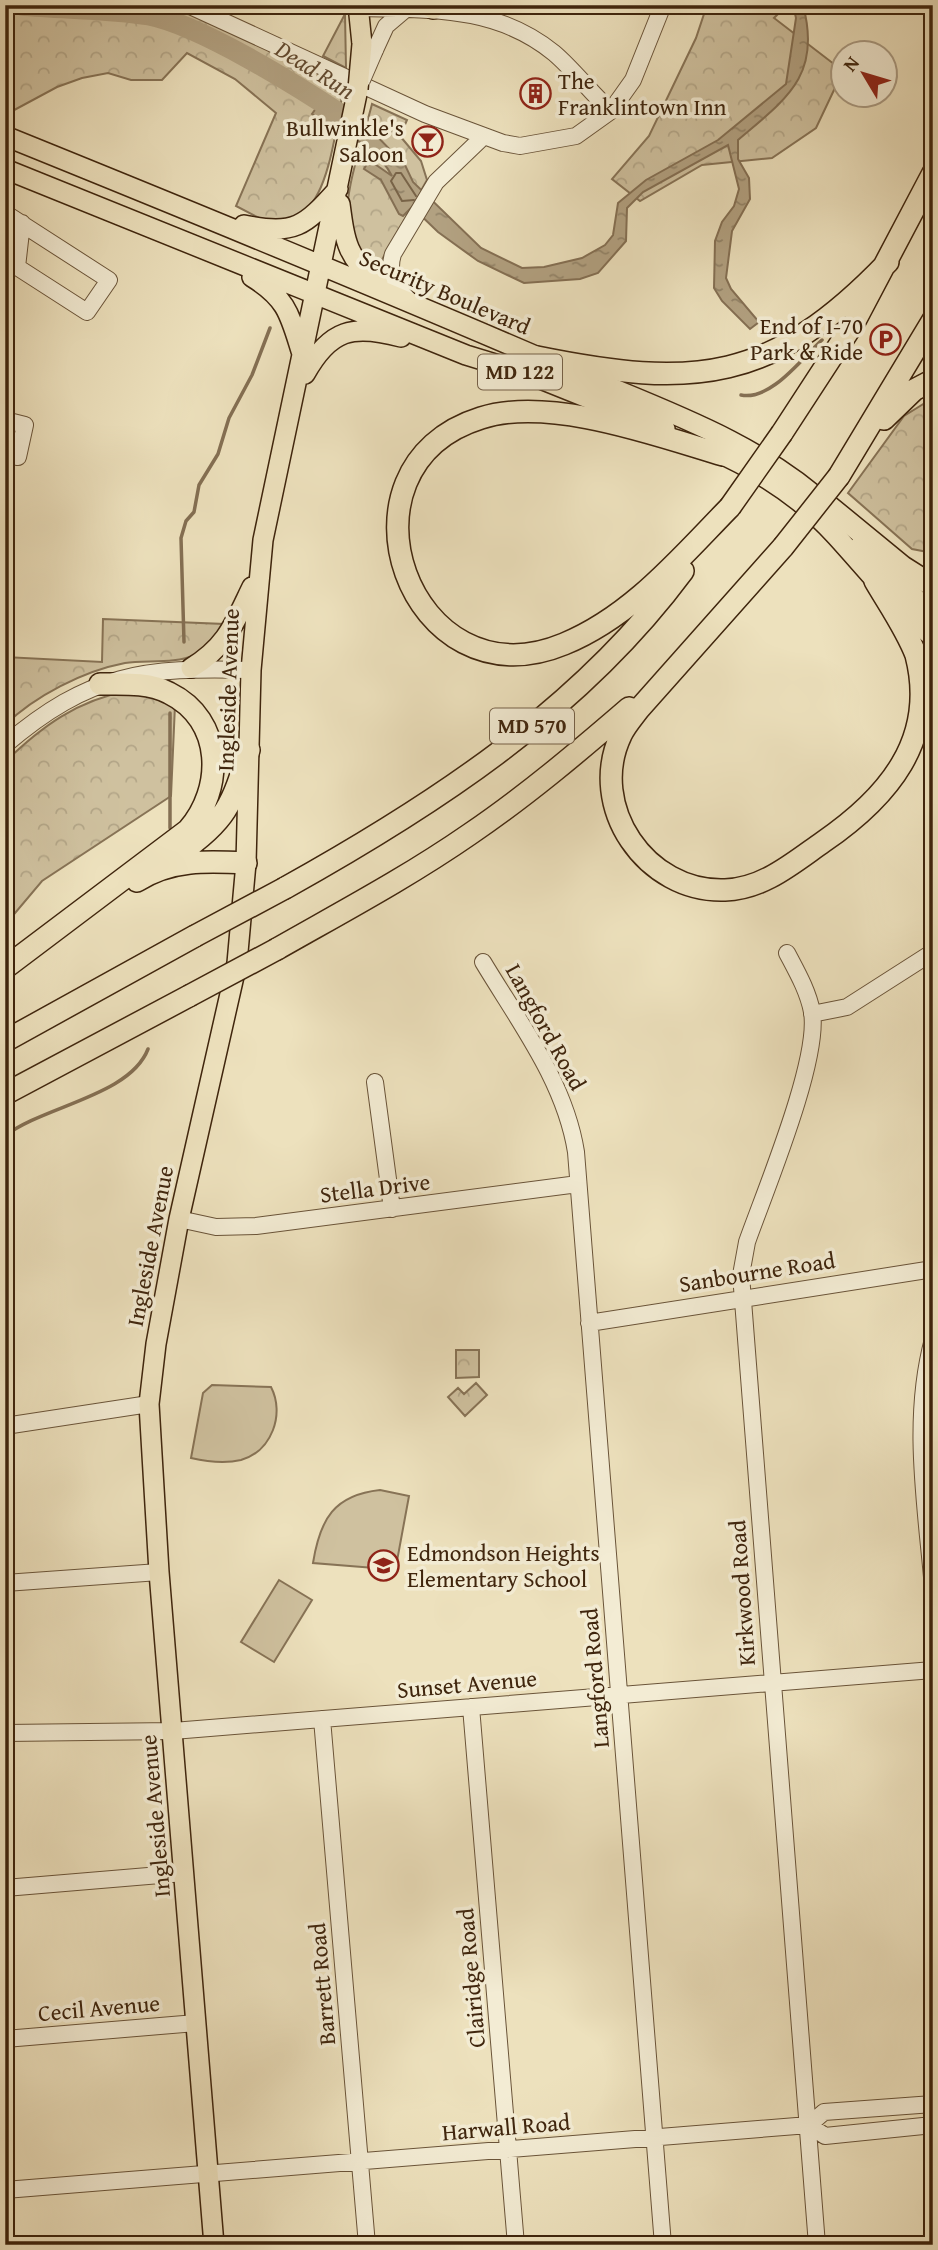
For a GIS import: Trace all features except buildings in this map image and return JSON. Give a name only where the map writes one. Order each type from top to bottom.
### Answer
[{"type":"highway","name":"MD 570","points":[[5,1041],[285,888],[440,796],[537,723],[601,668],[670,589],[832,361],[888,262],[933,173]]},
{"type":"highway","points":[[537,357],[599,369],[654,375],[706,371],[741,363],[778,349],[818,327],[854,298],[888,262]]},
{"type":"highway","name":"MD 570","points":[[5,1094],[375,894],[473,833],[569,760],[677,667],[783,547],[839,476],[933,320]]},
{"type":"highway","points":[[839,476],[897,404],[933,380]]},
{"type":"highway","points":[[723,455],[584,418],[523,412],[480,418],[445,436],[417,465],[405,485],[399,507],[398,555],[414,596],[441,628],[480,648],[522,655],[564,644],[614,617],[662,577],[730,507]]},
{"type":"highway","points":[[820,499],[904,567],[933,586]]},
{"type":"highway","points":[[677,667],[621,734],[611,776],[616,813],[628,840],[640,854],[653,866],[678,881],[691,886],[725,890],[758,883],[796,861],[870,808],[899,775],[916,746],[923,713],[921,673],[910,640],[875,581]]},
{"type":"highway","points":[[5,969],[188,831],[199,818],[212,788],[215,772],[211,744],[205,729],[182,702],[158,689],[100,684]]},
{"type":"highway","points":[[5,969],[206,834],[219,822],[234,799],[249,750]]},
{"type":"highway","points":[[148,874],[190,862],[246,863]]},
{"type":"main road","name":"Ingleside Avenue","points":[[214,2245],[159,1572],[149,1404],[156,1344],[178,1219],[229,1011],[237,963],[246,863],[251,670],[257,577],[368,47],[358,6]]},
{"type":"main road","name":"Security Boulevard","points":[[5,136],[204,216],[731,440],[760,456],[820,499],[933,617]]},
{"type":"main road","name":"Security Boulevard","points":[[5,169],[466,355],[528,374],[752,469],[809,510],[835,534],[875,581],[933,637]]},
{"type":"main road","points":[[204,216],[276,231],[289,230],[310,219],[340,182]]},
{"type":"main road","points":[[340,182],[344,234],[354,260],[392,296]]},
{"type":"main road","points":[[215,255],[278,295],[290,315],[303,354]]},
{"type":"main road","points":[[294,393],[324,344],[347,332],[385,333],[466,355]]},
{"type":"main road","points":[[191,668],[209,657],[226,640],[257,577]]},
{"type":"street","points":[[193,6],[331,73],[484,136],[520,146],[576,136],[611,111],[633,80],[663,5]]},
{"type":"street","points":[[358,6],[489,11],[552,51],[611,111]]},
{"type":"street","points":[[368,47],[386,26],[422,8]]},
{"type":"street","points":[[414,305],[391,275],[393,254],[428,195],[484,136]]},
{"type":"street","points":[[5,213],[22,223],[109,280],[87,312],[18,267],[22,223]]},
{"type":"street","points":[[5,419],[25,425],[18,457],[5,455]]},
{"type":"street","points":[[5,745],[56,705],[100,684],[124,677],[191,668],[251,670]]},
{"type":"street","name":"Kirkwood Road","points":[[787,953],[800,976],[812,1014],[813,1034],[806,1069],[745,1251],[741,1275],[817,2245]]},
{"type":"street","points":[[812,1014],[847,1007],[933,953]]},
{"type":"street","name":"Langford Road","points":[[483,962],[559,1094],[572,1132],[663,2245]]},
{"type":"street","points":[[375,1082],[392,1209]]},
{"type":"street","name":"Stella Drive","points":[[178,1219],[230,1228],[578,1184]]},
{"type":"street","name":"Sanbourne Road","points":[[589,1323],[933,1269]]},
{"type":"street","points":[[933,1339],[923,1471],[933,1588]]},
{"type":"street","points":[[5,1426],[149,1404]]},
{"type":"street","points":[[5,1583],[159,1572]]},
{"type":"street","name":"Sunset Avenue","points":[[5,1733],[173,1731],[933,1670]]},
{"type":"street","name":"Clairidge Road","points":[[471,1707],[516,2245]]},
{"type":"street","name":"Barrett Road","points":[[322,1719],[366,2245]]},
{"type":"street","points":[[5,1888],[184,1873]]},
{"type":"street","name":"Cecil Avenue","points":[[5,2039],[196,2023]]},
{"type":"street","name":"Harwall Road","points":[[809,2126],[824,2112],[933,2104]]},
{"type":"street","name":"Harwall Road","points":[[5,2190],[809,2126],[825,2136],[933,2125]]},
{"type":"green space","points":[[5,5],[176,5],[344,86],[332,152],[322,186],[315,199],[299,215],[271,224],[236,206],[276,113],[235,79],[187,53],[162,80],[131,80],[108,73],[82,78],[57,87],[5,115]]},
{"type":"green space","points":[[707,5],[787,5],[774,18],[830,61],[830,98],[816,128],[772,158],[702,165],[640,201],[612,179],[649,136],[696,38]]},
{"type":"green space","points":[[345,14],[346,68],[323,56]]},
{"type":"green space","points":[[372,104],[407,120],[400,136],[421,161],[427,180],[375,272],[354,243],[347,218],[350,186]]},
{"type":"green space","points":[[933,398],[933,553],[912,549],[848,493],[904,416]]},
{"type":"green space","points":[[103,619],[224,624],[212,642],[195,655],[170,661],[125,663],[76,678],[30,704],[5,725],[5,657],[102,662]]},
{"type":"green space","points":[[128,691],[148,693],[175,705],[171,796],[42,881],[5,925],[5,762],[62,716],[93,701]]},
{"type":"green space","points":[[456,1350],[479,1350],[479,1377],[456,1378]]},
{"type":"green space","points":[[476,1383],[487,1395],[465,1416],[448,1397],[458,1388],[464,1394]]},
{"type":"green space","points":[[212,1385],[271,1387],[277,1409],[276,1420],[268,1440],[252,1455],[229,1462],[191,1458],[203,1393]]},
{"type":"green space","points":[[380,1490],[409,1496],[397,1561],[387,1569],[313,1563],[320,1534],[332,1512],[351,1497]]},
{"type":"green space","points":[[279,1580],[312,1600],[274,1662],[241,1642]]},
{"type":"water","name":"Dead Run","points":[[793,5],[803,5],[808,30],[808,50],[803,68],[796,84],[785,98],[738,140],[738,159],[749,178],[750,199],[732,231],[726,278],[731,289],[759,322],[750,329],[722,301],[714,288],[715,241],[722,222],[734,206],[739,189],[728,145],[643,192],[627,208],[626,241],[598,273],[580,279],[524,283],[478,261],[438,232],[412,207],[403,216],[399,214],[381,180],[364,169],[369,160],[392,176],[385,165],[367,147],[312,114],[324,97],[370,129],[405,165],[413,182],[481,248],[522,268],[544,267],[582,258],[605,245],[613,235],[618,203],[646,180],[718,140],[786,84],[796,18]]},
{"type":"waterway","name":"Dead Run","points":[[21,5],[133,13],[170,21],[221,43],[343,116]]},
{"type":"waterway","points":[[184,642],[181,538],[186,521],[194,512],[199,485],[218,454],[229,418],[252,375],[270,328]]},
{"type":"waterway","points":[[741,395],[752,395],[775,385],[822,340]]},
{"type":"waterway","points":[[170,713],[170,828]]},
{"type":"waterway","points":[[5,1136],[41,1116],[105,1089],[138,1065],[148,1049]]},
{"type":"place","name":"The Franklintown Inn","points":[[535,94]]},
{"type":"place","name":"Bullwinkle's Saloon","points":[[427,141]]},
{"type":"place","name":"End of I-70 Park & Ride","points":[[886,339]]},
{"type":"place","name":"Edmondson Heights Elementary School","points":[[384,1566]]}]
